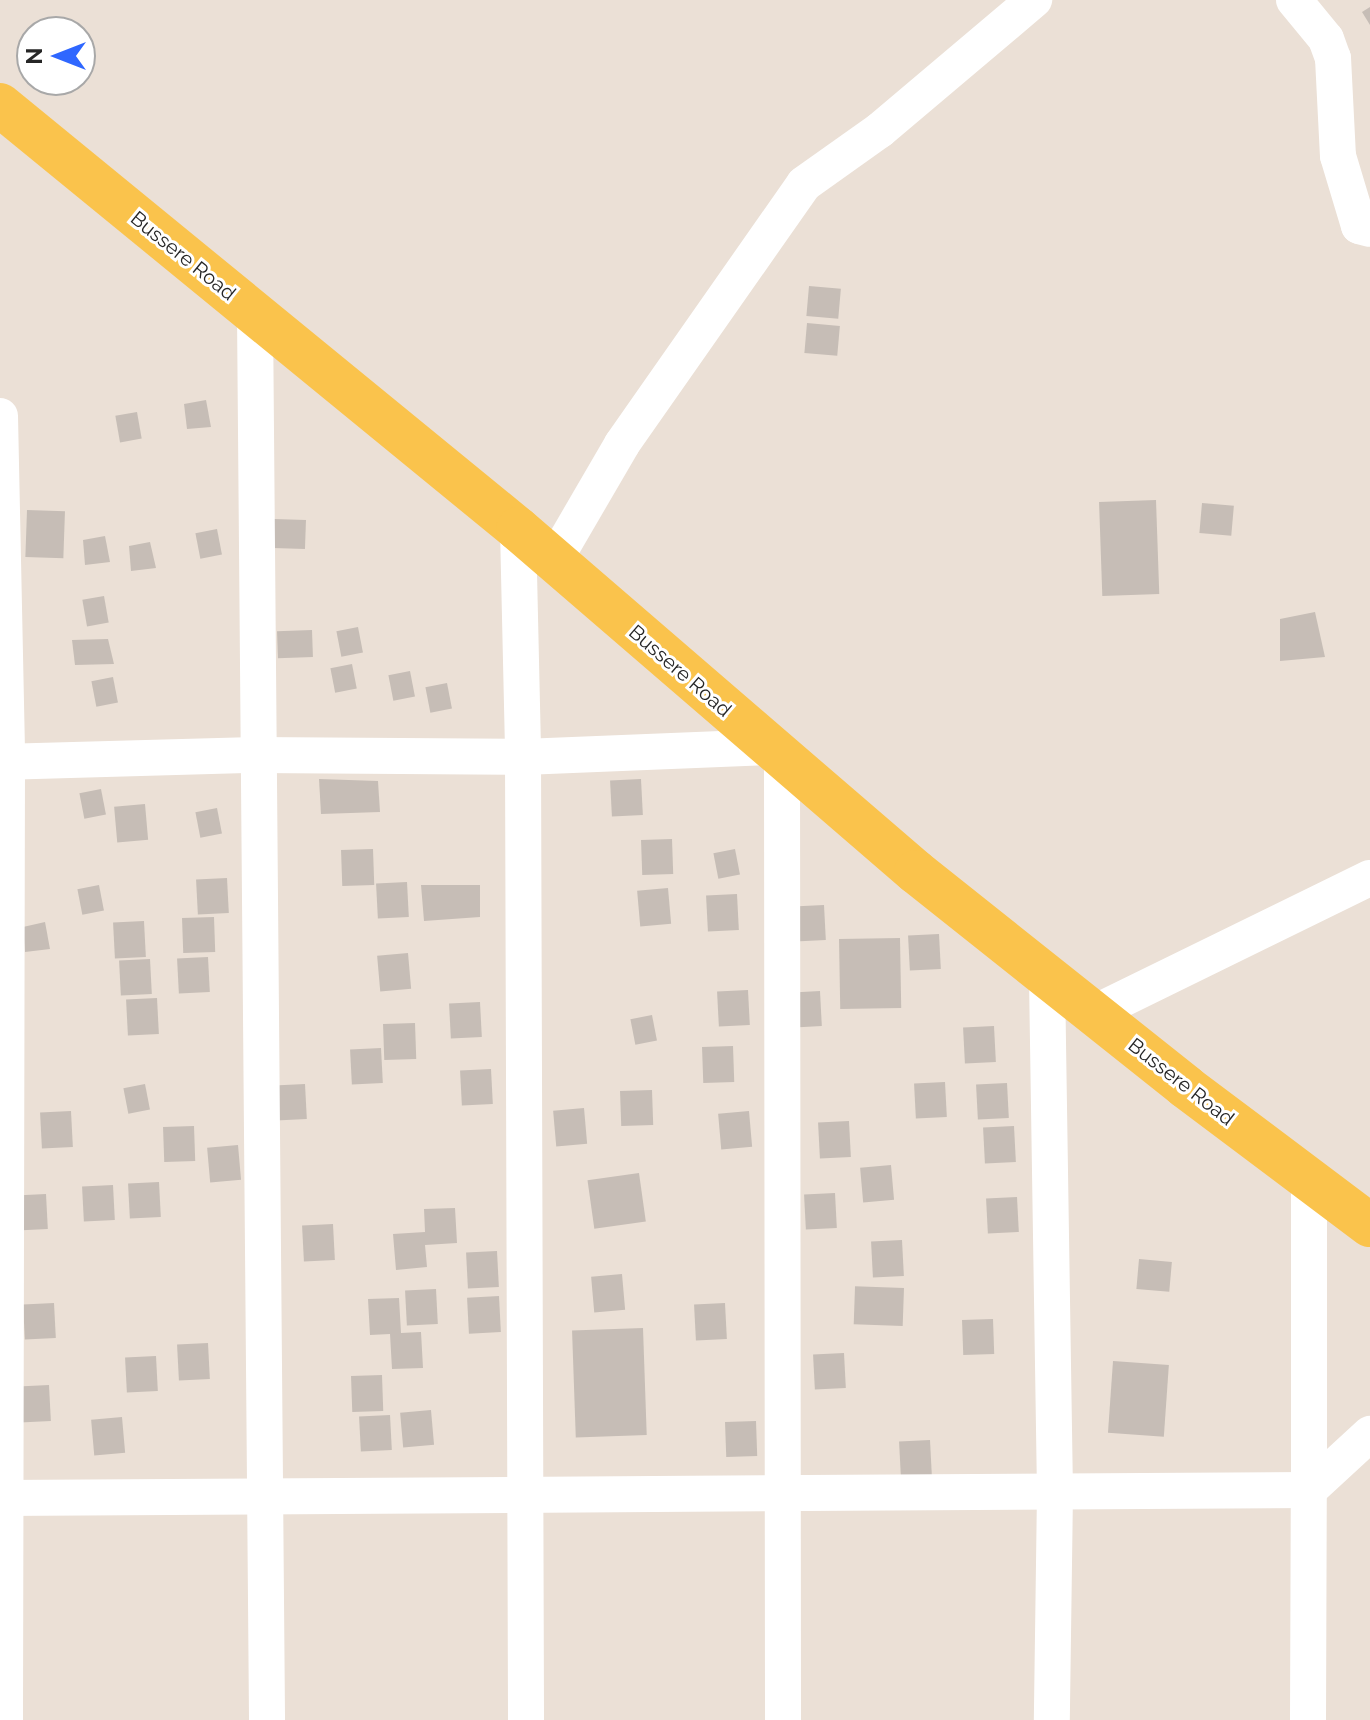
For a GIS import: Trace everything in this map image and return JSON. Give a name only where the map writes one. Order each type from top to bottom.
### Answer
[{"type":"main road","name":"Bussere Road","points":[[0,105],[518,529],[775,754],[1047,978],[1370,1225]]},
{"type":"street","points":[[554,561],[622,444],[804,184],[880,130],[1034,0]]},
{"type":"street","points":[[1294,0],[1326,39],[1333,58],[1338,156],[1359,226],[1370,229]]},
{"type":"street","points":[[255,314],[255,755],[268,1496],[267,1720]]},
{"type":"street","points":[[0,416],[4,762],[5,1720]]},
{"type":"street","points":[[518,529],[523,757],[526,1720]]},
{"type":"street","points":[[4,762],[255,755],[523,757],[775,754],[784,1493],[783,1720]]},
{"type":"street","points":[[1094,1013],[1370,878]]},
{"type":"street","points":[[1047,978],[1055,1492],[1052,1720]]},
{"type":"street","points":[[1308,1720],[1309,1178]]},
{"type":"street","points":[[3,1498],[1309,1490],[1370,1434]]},
{"type":"building","points":[[1370,7],[1370,25],[1362,12]]},
{"type":"building","points":[[809,286],[841,289],[838,319],[806,316]]},
{"type":"building","points":[[807,323],[840,326],[837,356],[804,353]]},
{"type":"building","points":[[206,400],[211,427],[187,429],[184,404]]},
{"type":"building","points":[[137,412],[142,439],[120,442],[115,416]]},
{"type":"building","points":[[1156,500],[1159,594],[1102,596],[1099,502]]},
{"type":"building","points":[[1202,503],[1234,506],[1231,536],[1199,533]]},
{"type":"building","points":[[27,510],[65,511],[63,558],[25,557]]},
{"type":"building","points":[[274,519],[306,520],[305,549],[273,548]]},
{"type":"building","points":[[217,529],[222,555],[200,559],[195,533]]},
{"type":"building","points":[[105,536],[110,562],[85,565],[83,540]]},
{"type":"building","points":[[150,542],[156,568],[131,571],[129,546]]},
{"type":"building","points":[[104,596],[109,623],[87,626],[82,600]]},
{"type":"building","points":[[1315,612],[1325,657],[1280,661],[1280,619]]},
{"type":"building","points":[[358,627],[363,653],[341,657],[336,631]]},
{"type":"building","points":[[312,630],[313,657],[278,658],[277,631]]},
{"type":"building","points":[[108,639],[114,664],[75,665],[72,640]]},
{"type":"building","points":[[352,664],[357,689],[335,693],[330,668]]},
{"type":"building","points":[[410,671],[415,697],[393,701],[388,675]]},
{"type":"building","points":[[113,677],[118,703],[96,707],[91,681]]},
{"type":"building","points":[[447,683],[452,709],[430,713],[425,687]]},
{"type":"building","points":[[319,779],[378,781],[380,812],[321,814]]},
{"type":"building","points":[[641,779],[643,815],[612,817],[610,781]]},
{"type":"building","points":[[101,789],[106,815],[84,819],[79,793]]},
{"type":"building","points":[[145,804],[148,840],[117,843],[114,807]]},
{"type":"building","points":[[217,808],[222,834],[200,838],[195,812]]},
{"type":"building","points":[[672,839],[673,874],[642,875],[641,840]]},
{"type":"building","points":[[373,849],[374,885],[342,886],[341,850]]},
{"type":"building","points":[[735,849],[740,875],[718,879],[713,853]]},
{"type":"building","points":[[227,878],[229,913],[198,915],[196,880]]},
{"type":"building","points":[[407,882],[409,917],[378,919],[376,884]]},
{"type":"building","points":[[99,885],[104,911],[82,915],[77,889]]},
{"type":"building","points":[[421,885],[480,885],[480,917],[424,921]]},
{"type":"building","points":[[668,888],[671,924],[640,927],[637,891]]},
{"type":"building","points":[[737,894],[739,930],[708,932],[706,896]]},
{"type":"building","points":[[824,905],[826,940],[795,942],[793,907]]},
{"type":"building","points":[[214,917],[215,952],[183,953],[182,918]]},
{"type":"building","points":[[144,921],[146,957],[115,959],[113,923]]},
{"type":"building","points":[[45,922],[50,949],[25,952],[23,927]]},
{"type":"building","points":[[939,934],[941,969],[910,971],[908,936]]},
{"type":"building","points":[[900,938],[901,1008],[840,1009],[839,939]]},
{"type":"building","points":[[408,953],[411,989],[380,992],[377,956]]},
{"type":"building","points":[[208,957],[210,992],[179,994],[177,959]]},
{"type":"building","points":[[150,959],[152,994],[121,996],[119,961]]},
{"type":"building","points":[[748,990],[750,1025],[719,1027],[717,992]]},
{"type":"building","points":[[820,991],[822,1026],[790,1028],[788,993]]},
{"type":"building","points":[[157,998],[159,1034],[128,1036],[126,1000]]},
{"type":"building","points":[[480,1002],[482,1037],[451,1039],[449,1004]]},
{"type":"building","points":[[652,1015],[657,1041],[635,1045],[630,1019]]},
{"type":"building","points":[[415,1023],[416,1059],[384,1060],[383,1024]]},
{"type":"building","points":[[994,1026],[996,1062],[965,1064],[963,1028]]},
{"type":"building","points":[[733,1046],[734,1082],[703,1083],[702,1047]]},
{"type":"building","points":[[381,1048],[383,1083],[352,1085],[350,1050]]},
{"type":"building","points":[[491,1069],[493,1104],[462,1106],[460,1071]]},
{"type":"building","points":[[945,1082],[947,1117],[916,1119],[914,1084]]},
{"type":"building","points":[[1007,1083],[1009,1118],[978,1120],[976,1085]]},
{"type":"building","points":[[145,1084],[150,1110],[128,1114],[123,1088]]},
{"type":"building","points":[[305,1084],[307,1119],[276,1121],[274,1086]]},
{"type":"building","points":[[652,1090],[653,1125],[621,1126],[620,1091]]},
{"type":"building","points":[[584,1108],[587,1144],[556,1147],[553,1111]]},
{"type":"building","points":[[71,1111],[73,1147],[42,1149],[40,1113]]},
{"type":"building","points":[[749,1111],[752,1147],[721,1150],[718,1114]]},
{"type":"building","points":[[849,1121],[851,1157],[820,1159],[818,1123]]},
{"type":"building","points":[[194,1126],[195,1161],[164,1162],[163,1127]]},
{"type":"building","points":[[1014,1126],[1016,1162],[985,1164],[983,1128]]},
{"type":"building","points":[[238,1145],[241,1180],[210,1183],[207,1148]]},
{"type":"building","points":[[891,1165],[894,1200],[863,1203],[860,1168]]},
{"type":"building","points":[[639,1173],[646,1222],[594,1229],[588,1180]]},
{"type":"building","points":[[159,1182],[161,1217],[130,1219],[128,1184]]},
{"type":"building","points":[[113,1185],[115,1220],[84,1222],[82,1187]]},
{"type":"building","points":[[835,1193],[837,1228],[806,1230],[804,1195]]},
{"type":"building","points":[[46,1194],[48,1229],[17,1231],[15,1196]]},
{"type":"building","points":[[1017,1197],[1019,1232],[988,1234],[986,1199]]},
{"type":"building","points":[[455,1208],[457,1243],[425,1245],[427,1267],[396,1270],[393,1234],[425,1232],[424,1209]]},
{"type":"building","points":[[333,1224],[335,1260],[304,1262],[302,1226]]},
{"type":"building","points":[[902,1240],[904,1276],[873,1278],[871,1242]]},
{"type":"building","points":[[497,1251],[499,1287],[468,1289],[466,1253]]},
{"type":"building","points":[[1139,1259],[1172,1262],[1169,1292],[1136,1289]]},
{"type":"building","points":[[622,1274],[625,1310],[594,1313],[591,1277]]},
{"type":"building","points":[[855,1286],[904,1288],[903,1326],[854,1324]]},
{"type":"building","points":[[436,1289],[438,1324],[407,1326],[405,1291]]},
{"type":"building","points":[[499,1296],[501,1332],[469,1334],[467,1298]]},
{"type":"building","points":[[399,1298],[401,1333],[421,1332],[423,1368],[392,1369],[390,1334],[370,1335],[368,1299]]},
{"type":"building","points":[[54,1303],[56,1338],[25,1340],[23,1305]]},
{"type":"building","points":[[725,1303],[727,1339],[696,1341],[694,1305]]},
{"type":"building","points":[[993,1319],[994,1354],[963,1355],[962,1320]]},
{"type":"building","points":[[643,1328],[647,1435],[576,1437],[572,1330]]},
{"type":"building","points":[[208,1343],[210,1379],[179,1381],[177,1345]]},
{"type":"building","points":[[844,1353],[846,1388],[815,1390],[813,1355]]},
{"type":"building","points":[[156,1356],[158,1391],[127,1393],[125,1358]]},
{"type":"building","points":[[1113,1361],[1169,1365],[1164,1437],[1108,1433]]},
{"type":"building","points":[[382,1375],[383,1411],[352,1412],[351,1376]]},
{"type":"building","points":[[49,1385],[51,1421],[20,1423],[18,1387]]},
{"type":"building","points":[[431,1410],[434,1445],[403,1448],[400,1413]]},
{"type":"building","points":[[390,1415],[392,1450],[361,1452],[359,1417]]},
{"type":"building","points":[[122,1417],[125,1453],[94,1456],[91,1420]]},
{"type":"building","points":[[756,1421],[757,1456],[726,1457],[725,1422]]},
{"type":"building","points":[[930,1440],[932,1476],[901,1478],[899,1442]]}]
